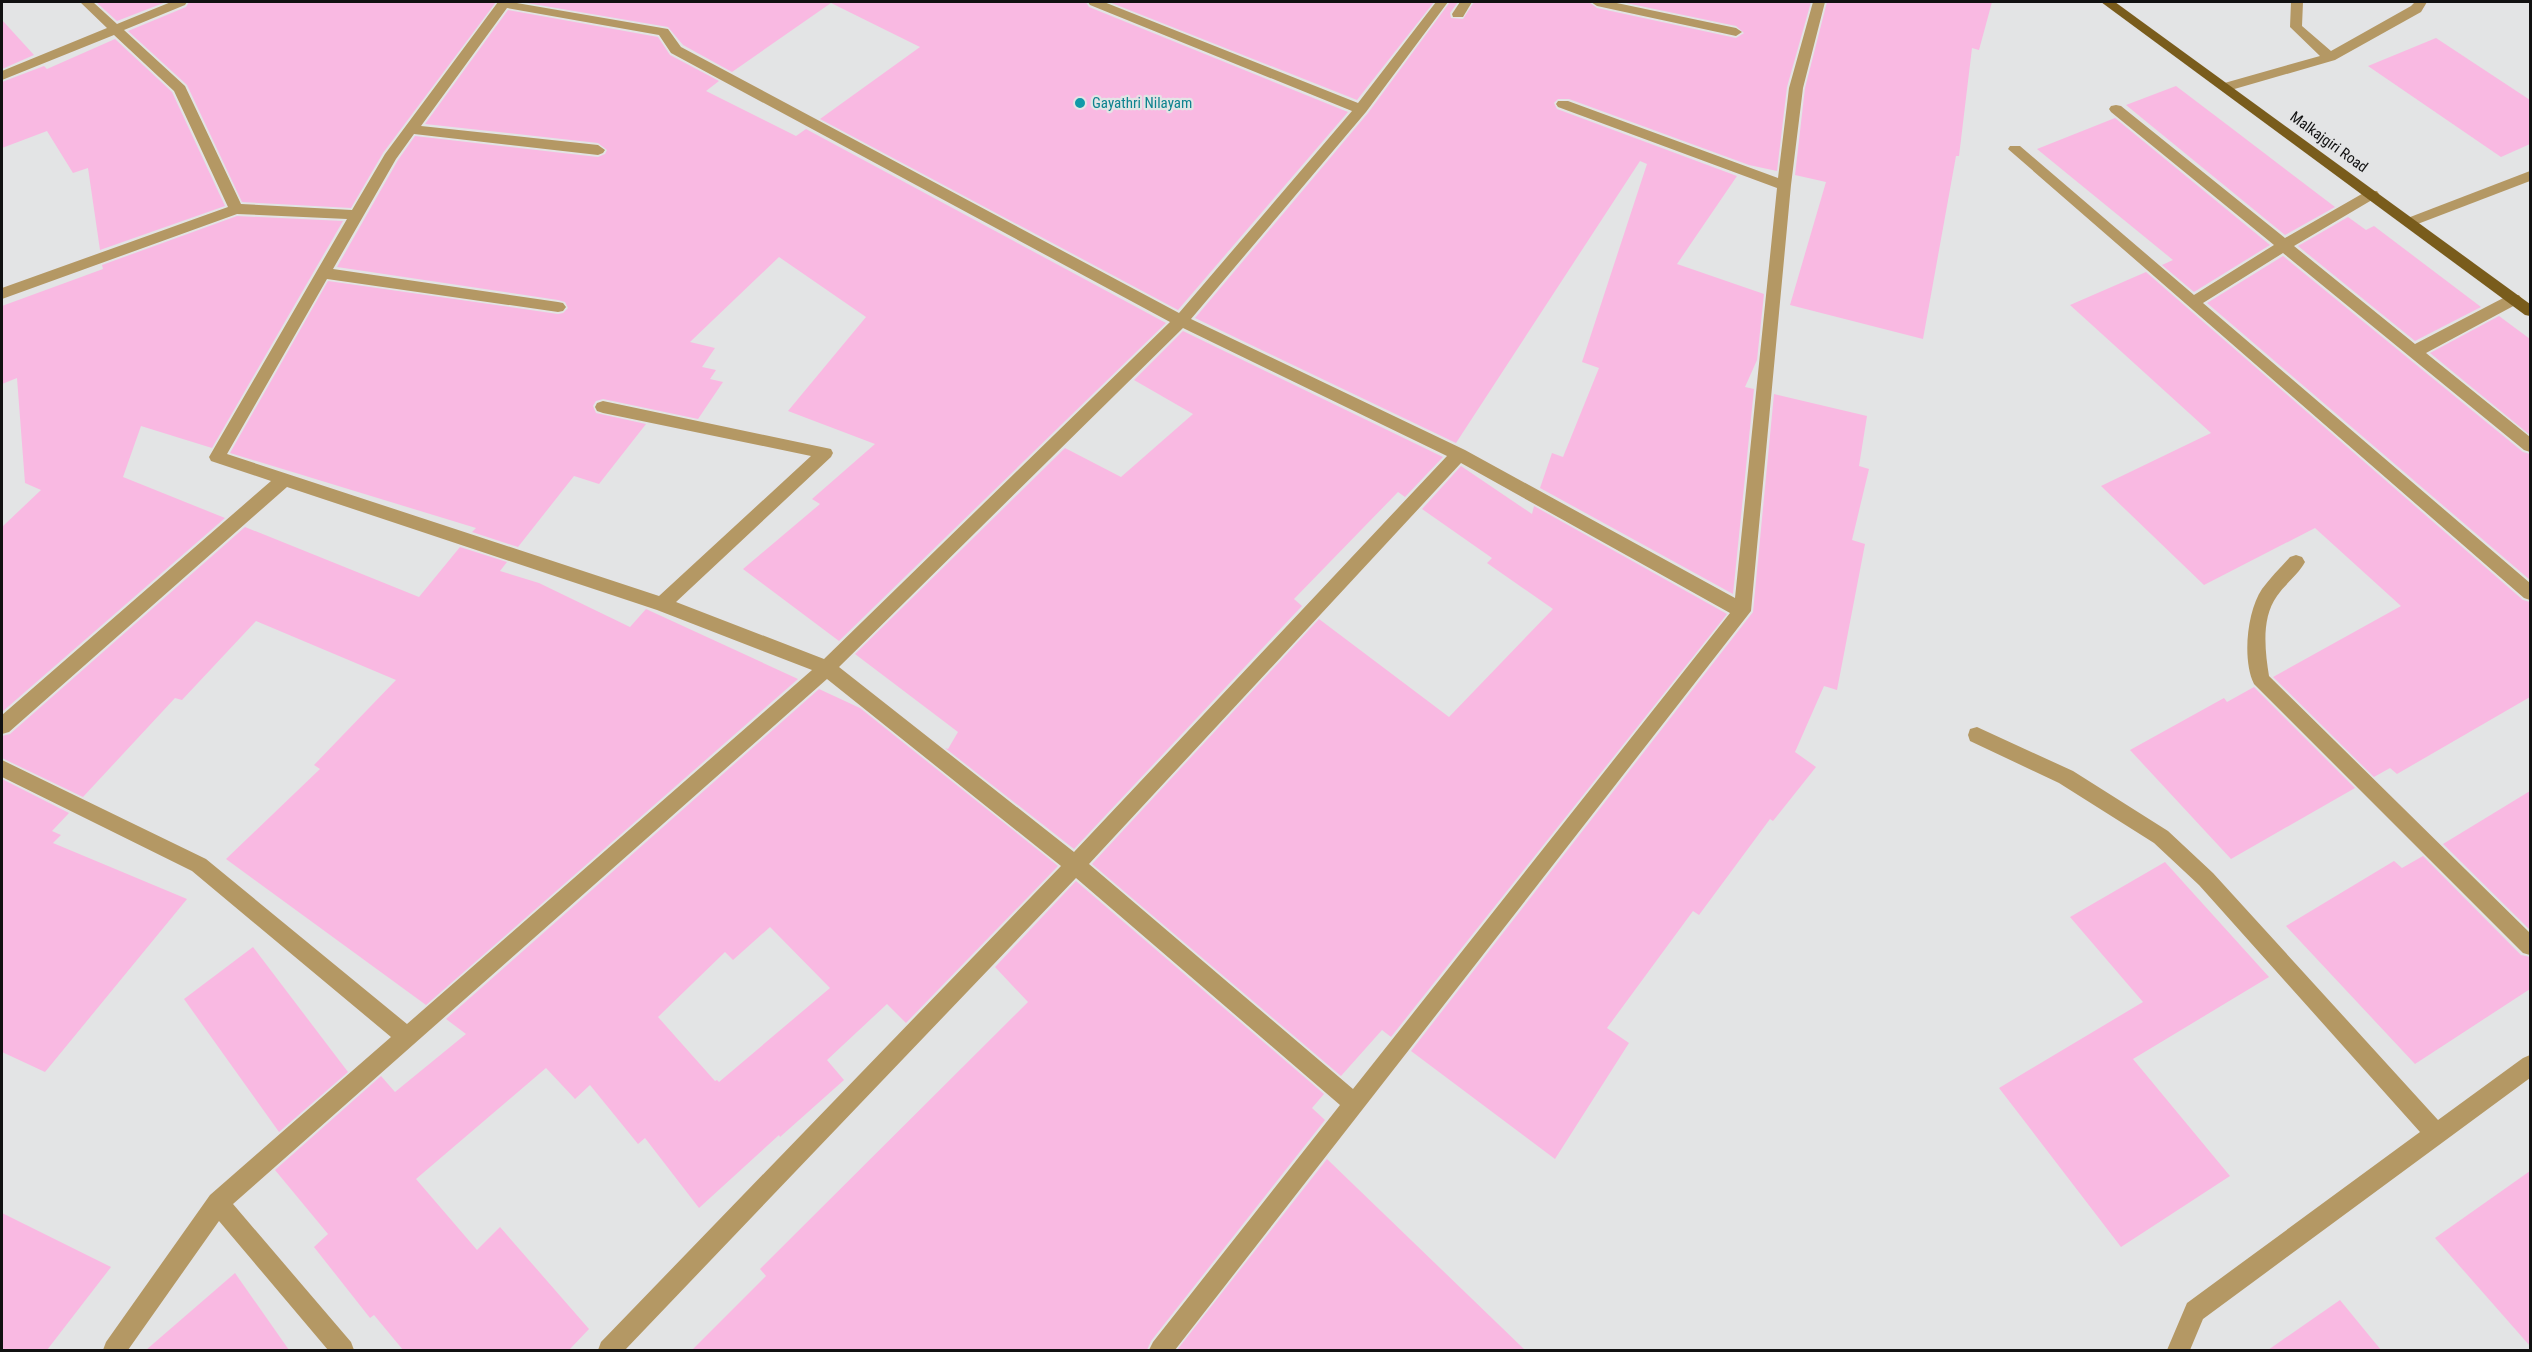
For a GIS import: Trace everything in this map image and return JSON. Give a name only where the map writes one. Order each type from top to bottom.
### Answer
[{"type":"main road","name":"Malkajgiri Road","points":[[2107,2],[2530,311]]},
{"type":"street","points":[[86,2],[180,89],[236,209]]},
{"type":"street","points":[[2,76],[181,2]]},
{"type":"street","points":[[1094,2],[1361,109]]},
{"type":"street","points":[[114,1350],[218,1203],[827,668],[1181,321],[1361,109],[1442,2]]},
{"type":"street","points":[[1458,14],[1466,2]]},
{"type":"street","points":[[1598,2],[1736,32]]},
{"type":"street","points":[[1161,1350],[1742,611],[1784,185],[1796,88],[1819,2]]},
{"type":"street","points":[[2296,2],[2296,27],[2330,57]]},
{"type":"street","points":[[2226,87],[2330,57],[2416,9],[2421,2]]},
{"type":"street","points":[[1354,1104],[1075,865],[827,668],[662,604],[217,457],[390,158],[504,3],[663,33],[676,50],[1181,321],[1459,454],[1742,611]]},
{"type":"street","points":[[1563,104],[1784,185]]},
{"type":"street","points":[[2116,109],[2530,446]]},
{"type":"street","points":[[412,129],[598,150]]},
{"type":"street","points":[[2015,149],[2530,593]]},
{"type":"street","points":[[2410,222],[2526,181]]},
{"type":"street","points":[[2193,302],[2372,194]]},
{"type":"street","points":[[2,294],[236,209],[357,215]]},
{"type":"street","points":[[325,273],[558,307]]},
{"type":"street","points":[[2414,352],[2514,299]]},
{"type":"street","points":[[603,407],[825,453],[662,604]]},
{"type":"street","points":[[609,1350],[1075,865],[1459,454]]},
{"type":"street","points":[[2,726],[286,478]]},
{"type":"street","points":[[2296,562],[2268,594],[2261,615],[2254,645],[2260,679],[2530,946]]},
{"type":"street","points":[[1977,735],[2066,777],[2161,837],[2206,879],[2436,1134]]},
{"type":"street","points":[[2,768],[198,865],[408,1038]]},
{"type":"street","points":[[2179,1350],[2195,1311],[2530,1065]]},
{"type":"street","points":[[218,1203],[343,1350]]},
{"type":"building","points":[[96,2],[166,2],[117,21]]},
{"type":"building","points":[[189,2],[496,2],[383,153],[351,208],[242,202],[187,85],[128,31],[186,7]]},
{"type":"building","points":[[521,2],[1086,2],[1089,7],[1348,112],[1178,310],[820,119],[920,47],[831,3],[732,72],[683,45],[668,27]]},
{"type":"building","points":[[1109,2],[1434,2],[1357,100]]},
{"type":"building","points":[[1450,2],[1458,2],[1450,13],[1451,18],[1463,19],[1474,2],[1589,2],[1597,8],[1736,38],[1744,33],[1736,26],[1621,2],[1811,2],[1787,87],[1777,171],[1749,165],[1569,99],[1558,99],[1554,103],[1557,109],[1737,176],[1677,264],[1764,294],[1757,360],[1745,387],[1754,389],[1733,594],[1540,488],[1552,453],[1563,457],[1599,368],[1582,362],[1647,164],[1640,161],[1456,443],[1195,318],[1368,113]]},
{"type":"building","points":[[1827,2],[1992,2],[1979,50],[1972,48],[1959,156],[1956,156],[1923,339],[1790,305],[1826,182],[1795,175],[1805,88]]},
{"type":"building","points":[[508,10],[658,37],[670,55],[719,81],[706,91],[796,136],[806,129],[1166,323],[839,641],[743,569],[820,504],[812,499],[875,444],[788,411],[866,317],[779,257],[690,342],[715,348],[702,367],[716,370],[710,379],[723,382],[698,419],[603,399],[596,401],[593,406],[596,413],[646,424],[599,484],[574,476],[518,547],[472,532],[476,528],[230,453],[328,281],[558,314],[568,308],[565,302],[558,300],[337,267],[398,160],[415,136],[598,157],[605,154],[607,150],[598,143],[425,124]]},
{"type":"building","points":[[2,20],[34,55],[2,69]]},
{"type":"building","points":[[2436,38],[2530,100],[2530,144],[2501,157],[2368,66]]},
{"type":"building","points":[[115,39],[172,92],[225,206],[100,250],[88,168],[73,173],[47,131],[2,148],[2,82],[44,66],[47,69]]},
{"type":"building","points":[[2176,86],[2335,207],[2285,235],[2126,105]]},
{"type":"building","points":[[2115,118],[2270,245],[2194,292],[2162,265],[2173,260],[2037,149]]},
{"type":"building","points":[[237,216],[343,221],[212,448],[141,426],[123,477],[225,518],[2,712],[2,527],[41,490],[25,483],[17,378],[2,384],[2,306],[103,269],[102,265]]},
{"type":"building","points":[[2348,217],[2366,230],[2374,226],[2481,307],[2415,341],[2298,246]]},
{"type":"building","points":[[2283,256],[2523,452],[2530,454],[2530,580],[2207,303]]},
{"type":"building","points":[[2146,272],[2523,600],[2530,602],[2530,697],[2397,774],[2390,768],[2374,777],[2273,677],[2401,606],[2315,528],[2204,585],[2101,486],[2211,433],[2070,305]]},
{"type":"building","points":[[2499,316],[2530,339],[2530,435],[2430,353]]},
{"type":"building","points":[[1183,331],[1443,457],[1405,497],[1398,492],[1294,599],[1302,606],[1074,849],[945,748],[948,749],[958,732],[855,654],[1065,448],[1121,477],[1193,414],[1134,380]]},
{"type":"building","points":[[1774,394],[1867,416],[1859,466],[1869,469],[1852,540],[1865,544],[1837,690],[1824,686],[1795,752],[1816,767],[1773,821],[1770,819],[1699,915],[1693,911],[1607,1028],[1629,1043],[1555,1159],[1411,1051],[1753,612]]},
{"type":"building","points":[[1461,466],[1532,514],[1534,506],[1727,614],[1391,1037],[1382,1030],[1341,1076],[1092,864],[1319,619],[1449,717],[1553,609],[1487,563],[1492,558],[1422,509]]},
{"type":"building","points":[[245,527],[419,597],[460,547],[507,562],[500,571],[539,583],[630,627],[646,609],[798,679],[426,1005],[226,859],[320,769],[314,765],[396,680],[256,621],[182,700],[175,698],[83,797],[2,758],[2,736],[10,734]]},
{"type":"building","points":[[2254,687],[2355,788],[2231,859],[2130,750],[2224,698],[2227,702]]},
{"type":"building","points":[[819,689],[860,708],[1058,866],[906,1023],[887,1004],[827,1060],[844,1080],[699,1208],[645,1138],[638,1144],[590,1085],[575,1099],[546,1068],[416,1179],[477,1250],[500,1227],[589,1329],[569,1350],[403,1350],[374,1315],[370,1318],[314,1247],[328,1234],[275,1170],[381,1076],[395,1092],[466,1034],[446,1019]],"holes":[[[770,927],[830,988],[719,1082],[715,1081],[658,1017],[725,952],[733,960]]]},
{"type":"building","points":[[2,779],[69,813],[52,831],[61,835],[53,843],[187,899],[45,1072],[2,1052]]},
{"type":"building","points":[[2530,791],[2530,930],[2443,844]]},
{"type":"building","points":[[2423,856],[2521,955],[2530,957],[2530,989],[2415,1064],[2286,926],[2394,861],[2402,868]]},
{"type":"building","points":[[2165,862],[2269,977],[2133,1059],[2230,1176],[2121,1247],[1999,1088],[2143,1002],[2070,917]]},
{"type":"building","points":[[1076,881],[1324,1094],[1312,1108],[1325,1120],[1151,1341],[1147,1350],[692,1350],[766,1276],[760,1269],[1028,1002],[995,967]]},
{"type":"building","points":[[253,947],[348,1072],[279,1132],[184,999]]},
{"type":"building","points":[[1327,1159],[1525,1350],[1177,1350]]},
{"type":"building","points":[[2530,1171],[2530,1346],[2435,1238]]},
{"type":"building","points":[[2,1213],[111,1267],[47,1350],[2,1350]]},
{"type":"building","points":[[235,1273],[289,1350],[146,1350]]},
{"type":"building","points":[[2340,1300],[2381,1350],[2268,1350]]},
{"type":"place","name":"Gayathri Nilayam","points":[[1080,103]]}]
